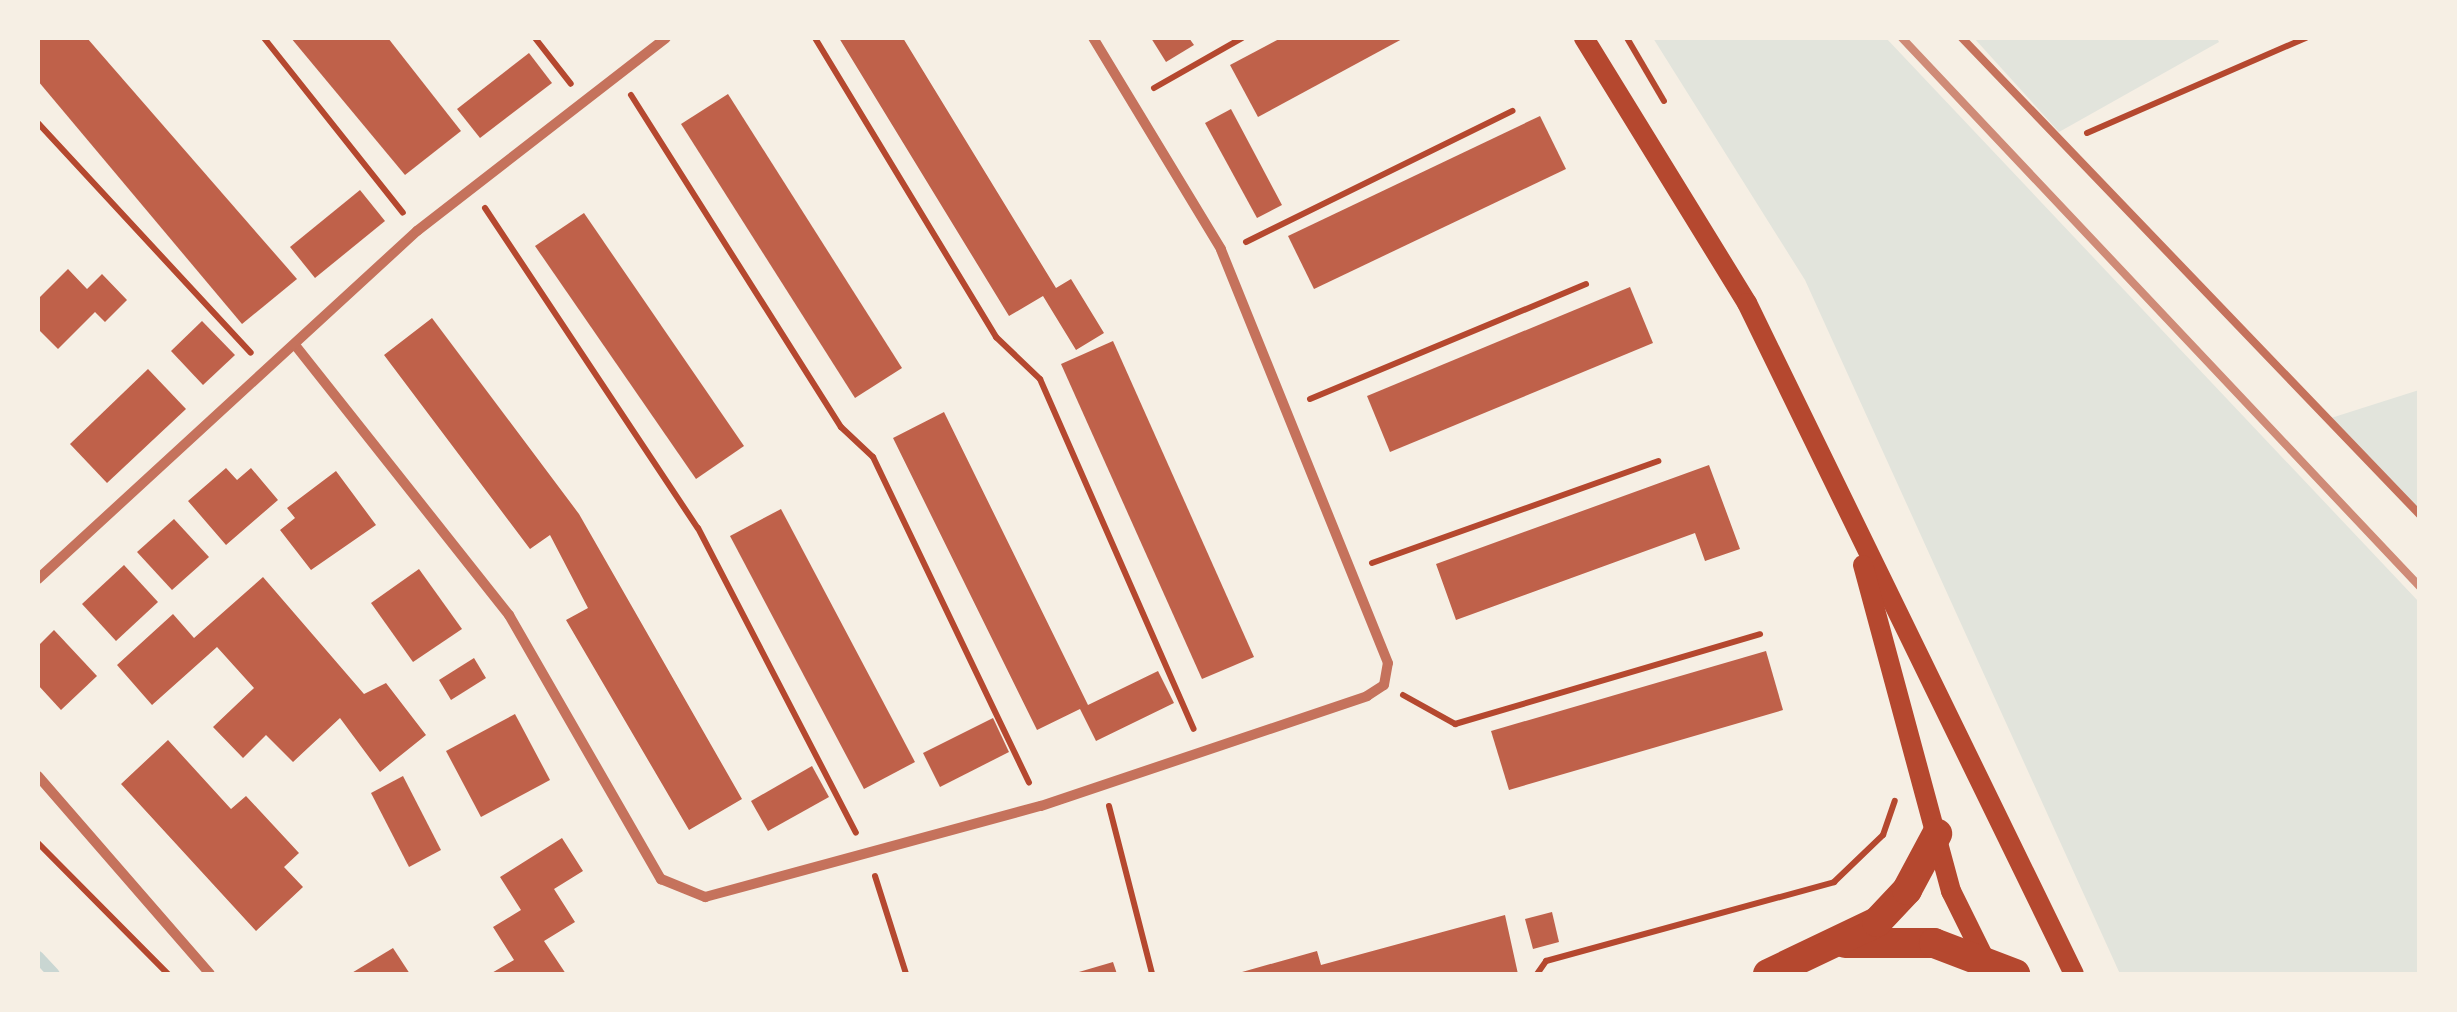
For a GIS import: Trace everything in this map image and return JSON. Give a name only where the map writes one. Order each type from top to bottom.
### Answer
[{"type":"highway","points":[[1768,974],[1842,944],[1893,908],[1936,834]]},
{"type":"highway","points":[[1842,944],[1934,942],[2015,974]]},
{"type":"main road","points":[[1584,38],[1747,303],[2074,974]]},
{"type":"main road","points":[[1851,520],[1936,834],[1987,965]]},
{"type":"street","points":[[38,578],[417,231],[617,72],[666,38]]},
{"type":"street","points":[[295,345],[509,614],[661,879],[705,897],[1041,806],[1205,754],[1384,685],[1388,664],[1223,254],[1093,38]]},
{"type":"street","points":[[38,776],[210,974]]},
{"type":"lane","points":[[1962,38],[2060,145],[2420,516]]},
{"type":"path","points":[[264,38],[417,231]]},
{"type":"path","points":[[535,38],[583,99]]},
{"type":"path","points":[[815,38],[996,337],[1040,379],[1205,754]]},
{"type":"path","points":[[1131,101],[1242,38]]},
{"type":"path","points":[[2060,145],[2306,38]]},
{"type":"path","points":[[617,72],[841,427],[874,457],[1041,806]]},
{"type":"path","points":[[1223,254],[1512,111]]},
{"type":"path","points":[[38,123],[267,371]]},
{"type":"path","points":[[470,186],[698,528],[868,855],[906,974]]},
{"type":"path","points":[[1285,409],[1586,284]]},
{"type":"path","points":[[1350,571],[1658,461]]},
{"type":"path","points":[[1384,685],[1455,724],[1760,634]]},
{"type":"path","points":[[1104,786],[1152,974]]},
{"type":"path","points":[[1537,974],[1546,961],[1834,882],[1884,835],[1900,789]]},
{"type":"path","points":[[38,843],[168,974]]},
{"type":"shaded area","points":[[1653,38],[1886,38],[2419,602],[2419,974],[2120,974],[1805,280]]},
{"type":"shaded area","points":[[1974,38],[2217,38],[2219,42],[2059,132]]},
{"type":"shaded area","points":[[2419,390],[2419,511],[2331,418]]},
{"type":"building","points":[[38,38],[87,38],[297,279],[242,324],[38,81]]},
{"type":"building","points":[[291,38],[388,38],[461,131],[405,175]]},
{"type":"building","points":[[839,38],[903,38],[1056,288],[1071,279],[1104,333],[1076,350],[1043,296],[1009,316]]},
{"type":"building","points":[[1151,38],[1189,38],[1194,45],[1166,62]]},
{"type":"building","points":[[1281,38],[1404,38],[1258,117],[1230,65]]},
{"type":"building","points":[[529,53],[552,83],[480,138],[457,109]]},
{"type":"building","points":[[728,94],[902,368],[855,398],[681,124]]},
{"type":"building","points":[[1231,109],[1282,205],[1257,218],[1205,123]]},
{"type":"building","points":[[1540,116],[1566,169],[1314,289],[1288,236]]},
{"type":"building","points":[[360,190],[385,221],[315,278],[290,247]]},
{"type":"building","points":[[584,213],[744,446],[696,479],[535,246]]},
{"type":"building","points":[[68,269],[87,289],[102,274],[127,300],[105,322],[95,312],[58,349],[38,329],[38,299]]},
{"type":"building","points":[[1630,287],[1653,343],[1390,452],[1367,396]]},
{"type":"building","points":[[432,318],[579,514],[742,799],[689,830],[566,620],[588,608],[550,535],[530,549],[384,355]]},
{"type":"building","points":[[202,321],[235,355],[203,385],[171,351]]},
{"type":"building","points":[[1113,341],[1254,657],[1202,679],[1061,364]]},
{"type":"building","points":[[148,369],[186,409],[107,483],[70,444]]},
{"type":"building","points":[[944,412],[1088,705],[1158,671],[1174,703],[1096,741],[1080,709],[1037,730],[893,438]]},
{"type":"building","points":[[1709,465],[1740,549],[1705,561],[1695,533],[1456,620],[1436,564]]},
{"type":"building","points":[[226,468],[237,480],[251,468],[278,500],[226,545],[188,501]]},
{"type":"building","points":[[336,471],[376,525],[311,570],[280,530],[295,518],[287,508]]},
{"type":"building","points":[[781,509],[915,762],[864,789],[730,536]]},
{"type":"building","points":[[174,519],[209,557],[172,590],[137,552]]},
{"type":"building","points":[[124,565],[158,602],[116,641],[82,604]]},
{"type":"building","points":[[419,569],[462,629],[413,662],[371,603]]},
{"type":"building","points":[[263,577],[364,694],[386,683],[426,735],[380,772],[340,718],[293,762],[266,735],[243,758],[213,727],[254,688],[217,647],[152,705],[117,665],[173,614],[194,638]]},
{"type":"building","points":[[54,630],[97,676],[61,710],[38,685],[38,646]]},
{"type":"building","points":[[1766,651],[1783,710],[1509,790],[1491,731]]},
{"type":"building","points":[[474,658],[486,678],[451,700],[439,680]]},
{"type":"building","points":[[515,714],[550,780],[481,817],[446,751]]},
{"type":"building","points":[[993,718],[1009,752],[940,787],[923,753]]},
{"type":"building","points":[[168,740],[231,809],[246,796],[299,853],[284,867],[303,887],[256,931],[121,784]]},
{"type":"building","points":[[812,766],[829,797],[768,831],[751,801]]},
{"type":"building","points":[[403,776],[441,850],[409,867],[371,793]]},
{"type":"building","points":[[562,838],[583,871],[554,889],[575,922],[544,941],[566,974],[490,974],[514,960],[493,927],[521,910],[500,877]]},
{"type":"building","points":[[1552,912],[1559,942],[1533,949],[1525,919]]},
{"type":"building","points":[[1505,915],[1518,974],[1235,974],[1317,951],[1321,965]]},
{"type":"building","points":[[393,948],[410,974],[350,974]]},
{"type":"building","points":[[1113,962],[1117,974],[1072,974]]},
{"type":"waterway","points":[[38,957],[54,974]]},
{"type":"railway","points":[[1902,38],[2420,587]]}]
